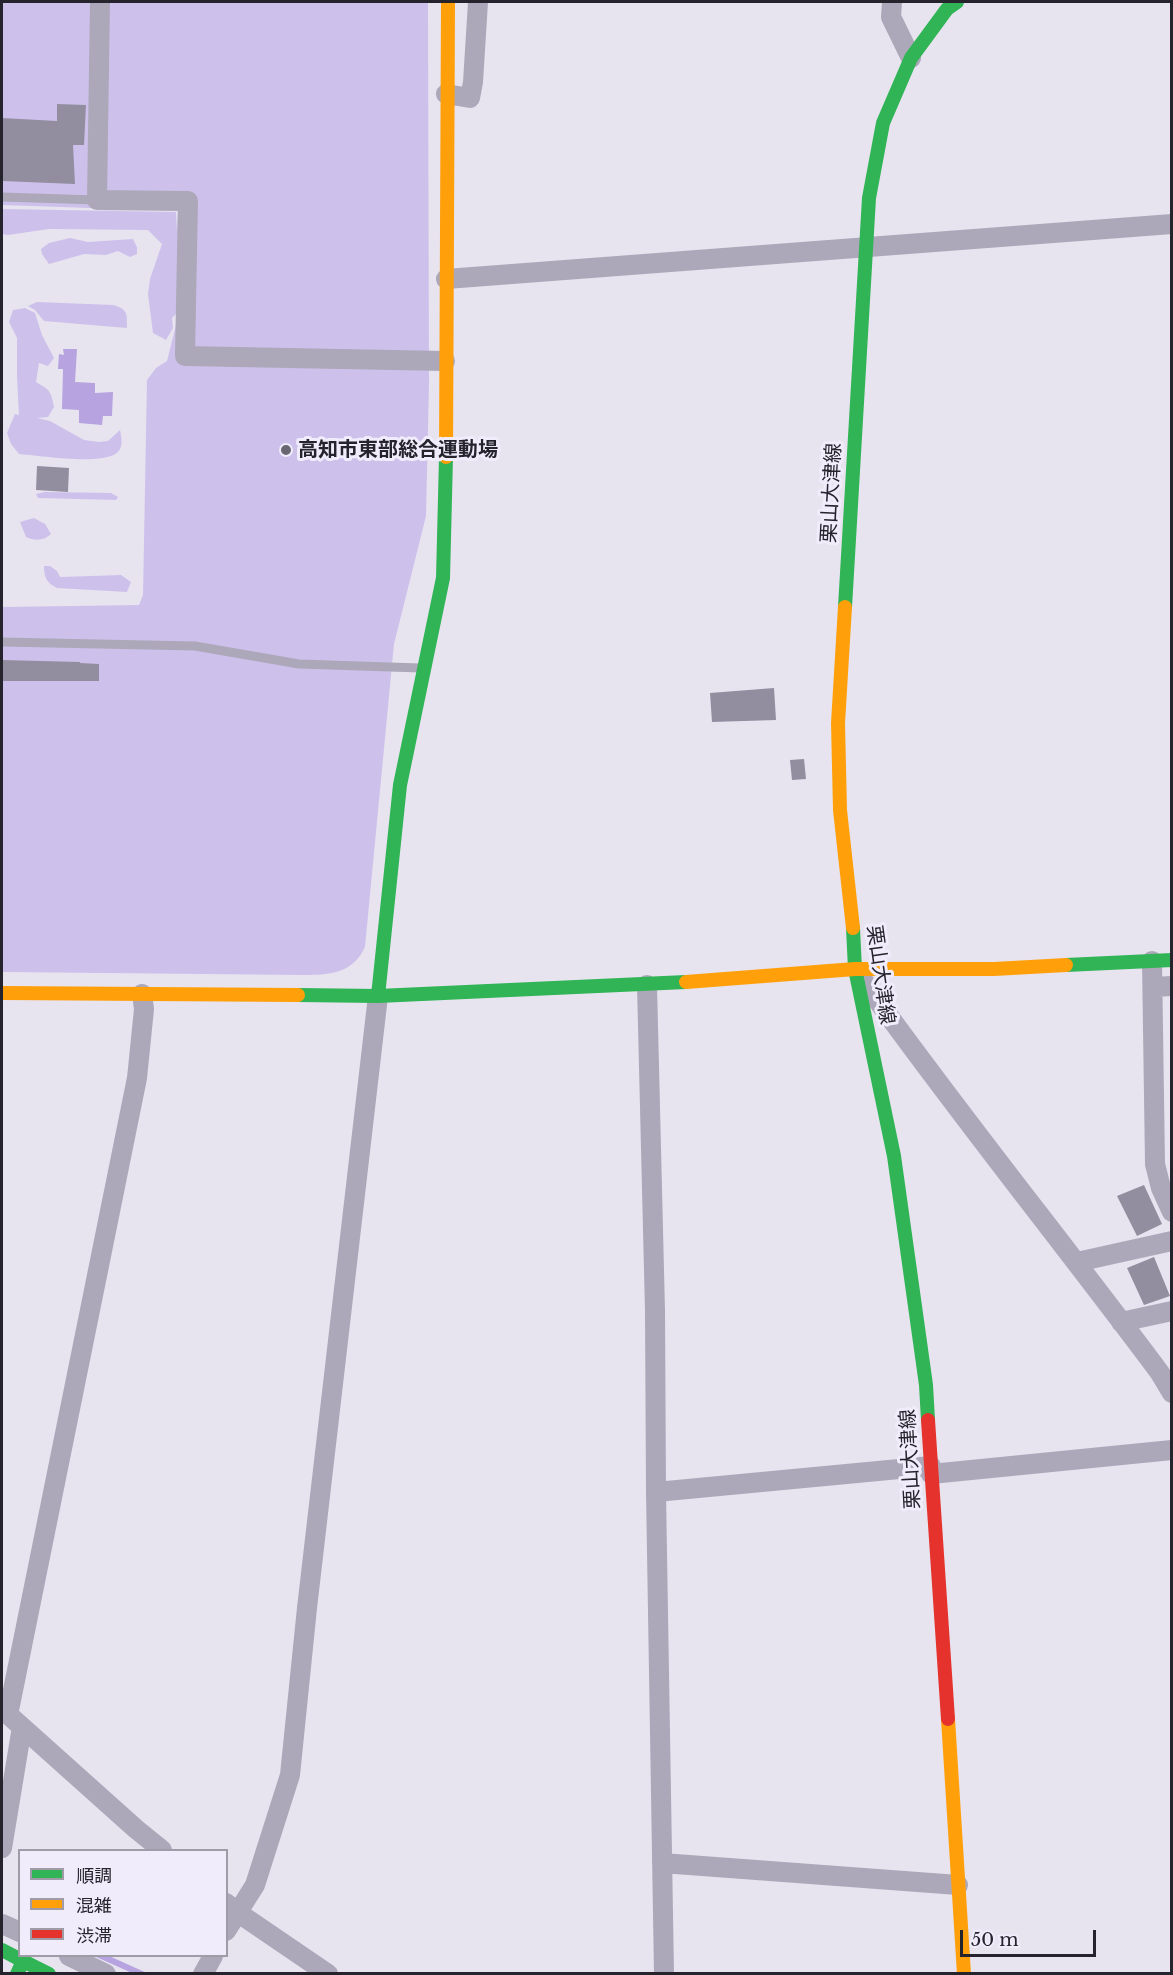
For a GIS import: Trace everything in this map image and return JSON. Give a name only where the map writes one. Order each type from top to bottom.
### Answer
[{"type":"street","points":[[100,2],[97,200],[188,201],[185,356],[445,361]]},
{"type":"street","points":[[228,1923],[232,1907],[255,1885],[290,1775],[305,1620],[378,996],[400,785],[442,578],[446,514],[448,2]]},
{"type":"street","points":[[447,94],[470,98],[478,2]]},
{"type":"street","points":[[892,2],[891,17],[911,58]]},
{"type":"street","name":"栗山大津線","points":[[957,2],[947,9],[911,58],[883,123],[869,198],[838,723],[840,810],[855,969],[894,1156],[926,1385],[964,1974]]},
{"type":"street","points":[[446,279],[1172,224]]},
{"type":"street","points":[[2,993],[378,996],[647,985],[855,969],[994,969],[1162,960],[1163,1106],[1155,1164],[1165,1173],[1161,1188],[1172,1212]]},
{"type":"street","points":[[855,969],[907,1041],[1169,1384]]},
{"type":"street","points":[[647,985],[655,1311],[664,1974]]},
{"type":"street","points":[[2,1848],[10,1717],[137,1078],[144,1009],[142,994]]},
{"type":"street","points":[[1077,1262],[1172,1241]]},
{"type":"street","points":[[1122,1322],[1172,1311]]},
{"type":"street","points":[[656,1492],[1172,1450]]},
{"type":"street","points":[[10,1717],[160,1849]]},
{"type":"street","points":[[662,1863],[958,1885]]},
{"type":"street","points":[[232,1907],[328,1974]]},
{"type":"street","points":[[2,1924],[18,1931]]},
{"type":"street","points":[[2,1950],[20,1969],[49,1974]]},
{"type":"street","points":[[71,1957],[106,1974]]},
{"type":"street","points":[[203,1974],[212,1957]]},
{"type":"lane","points":[[2,197],[97,200]]},
{"type":"lane","points":[[2,642],[195,646],[299,664],[423,668]]},
{"type":"shaded area","name":"高知市東部総合運動場","points":[[2,2],[428,2],[429,383],[426,516],[394,644],[365,947],[354,962],[340,971],[304,975],[2,972],[2,607],[139,605],[143,595],[147,380],[156,368],[167,361],[176,325],[176,314],[172,318],[173,328],[166,340],[153,333],[148,294],[150,279],[162,244],[148,230],[49,229],[8,235],[2,234],[2,209],[176,212],[177,232],[178,211],[2,205]]},
{"type":"shaded area","points":[[70,238],[88,242],[133,239],[137,247],[137,254],[130,257],[118,251],[106,255],[84,254],[49,264],[41,249],[49,243]]},
{"type":"shaded area","points":[[37,302],[113,305],[122,308],[126,313],[127,328],[44,321],[35,310],[28,306]]},
{"type":"shaded area","points":[[25,308],[35,313],[42,335],[54,358],[48,366],[39,363],[36,382],[49,392],[54,407],[48,417],[37,418],[50,421],[84,440],[108,441],[120,430],[121,447],[114,455],[103,458],[73,459],[19,454],[11,444],[7,433],[15,414],[19,415],[17,338],[9,322],[13,310]]},
{"type":"shaded area","points":[[63,349],[77,349],[75,382],[95,383],[95,393],[113,392],[112,416],[103,416],[102,425],[79,423],[79,410],[62,409],[63,369],[58,369],[59,354],[64,355]]},
{"type":"shaded area","points":[[45,492],[111,493],[118,497],[116,500],[38,498],[36,494]]},
{"type":"shaded area","points":[[34,518],[45,524],[51,534],[39,540],[26,537],[20,522]]},
{"type":"shaded area","points":[[44,566],[50,566],[57,571],[60,577],[121,575],[131,582],[127,592],[57,588],[47,580]]},
{"type":"shaded area","points":[[96,1957],[111,1957],[147,1973],[132,1973]]},
{"type":"building","points":[[57,104],[86,105],[84,145],[73,145],[75,184],[2,181],[2,118],[57,121]]},
{"type":"building","points":[[37,466],[69,468],[68,492],[36,490]]},
{"type":"building","points":[[2,660],[99,664],[99,681],[2,681]]},
{"type":"building","points":[[774,688],[776,720],[712,722],[710,693]]},
{"type":"building","points":[[804,759],[806,779],[792,780],[790,760]]},
{"type":"building","points":[[1144,1185],[1162,1224],[1137,1236],[1117,1196]]},
{"type":"building","points":[[1154,1257],[1170,1296],[1144,1305],[1127,1268]]},
{"type":"traffic: fast","points":[[845,607],[869,198],[883,123],[911,58],[947,9],[957,2]]},
{"type":"traffic: fast","points":[[378,996],[400,785],[443,578],[446,457]]},
{"type":"traffic: fast","points":[[853,928],[855,969],[894,1156],[926,1385],[928,1420]]},
{"type":"traffic: fast","points":[[1066,965],[1172,960]]},
{"type":"traffic: fast","points":[[298,995],[378,996],[686,982]]},
{"type":"traffic: fast","points":[[2,1950],[23,1961],[17,1974]]},
{"type":"traffic: fast","points":[[23,1961],[49,1974]]},
{"type":"traffic: slow","points":[[446,457],[448,2]]},
{"type":"traffic: slow","points":[[845,607],[838,723],[840,810],[853,928]]},
{"type":"traffic: slow","points":[[686,982],[855,969],[994,969],[1066,965]]},
{"type":"traffic: slow","points":[[2,993],[298,995]]},
{"type":"traffic: slow","points":[[948,1719],[964,1974]]},
{"type":"traffic: jam","points":[[928,1420],[948,1719]]},
{"type":"place","name":"高知市東部総合運動場","points":[[286,450]]}]
